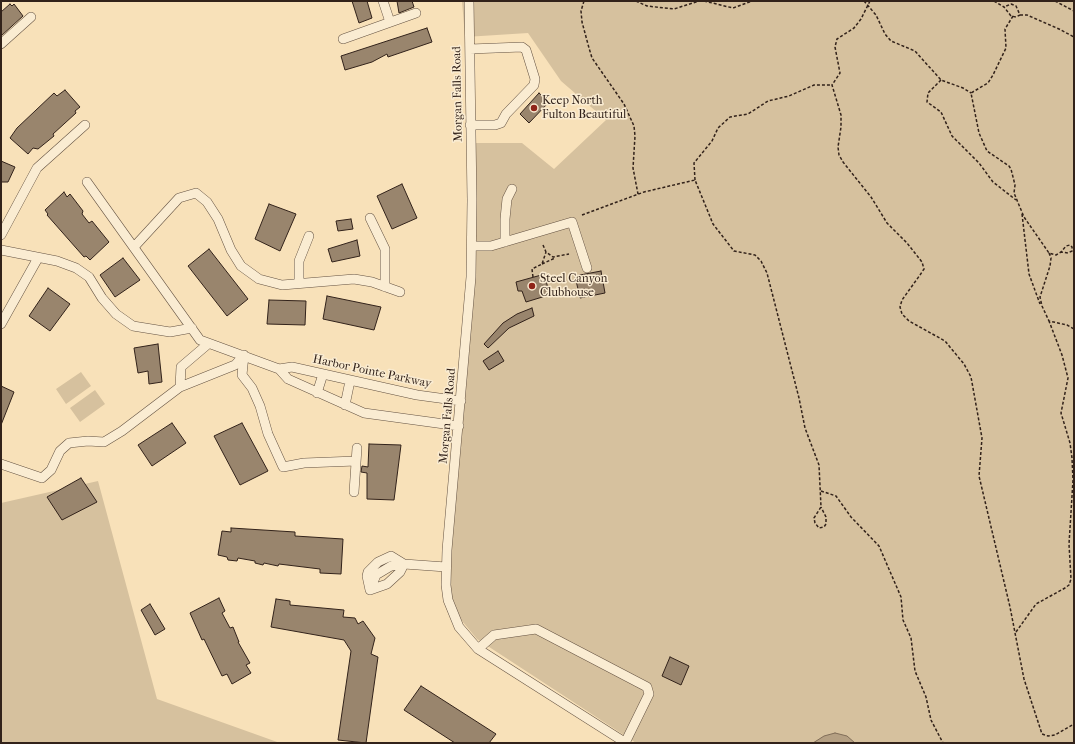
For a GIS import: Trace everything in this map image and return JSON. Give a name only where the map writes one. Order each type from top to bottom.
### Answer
[{"type":"street","points":[[383,1],[390,22]]},
{"type":"street","name":"Morgan Falls Road","points":[[469,1],[472,246],[471,277],[446,567],[446,585],[452,613],[459,627],[478,649],[625,743]]},
{"type":"street","points":[[343,39],[416,13]]},
{"type":"street","points":[[1,44],[31,17]]},
{"type":"street","points":[[470,48],[522,47],[526,50],[535,79],[534,85],[506,114],[501,123],[495,125],[470,125]]},
{"type":"street","points":[[1,235],[37,168],[85,125]]},
{"type":"street","points":[[87,182],[200,340],[208,344],[181,368],[180,387]]},
{"type":"street","points":[[505,242],[504,220],[507,199],[512,189]]},
{"type":"street","points":[[134,247],[179,198],[196,193],[207,202],[218,219],[231,250],[241,266],[258,279],[282,285],[354,279],[400,292]]},
{"type":"street","points":[[370,218],[385,249],[385,287]]},
{"type":"street","points":[[472,246],[491,246],[572,222],[586,268]]},
{"type":"street","points":[[299,283],[299,261],[309,236]]},
{"type":"street","points":[[1,250],[76,268],[89,277],[102,298],[116,314],[133,326],[170,332],[192,328]]},
{"type":"street","points":[[1,324],[38,258]]},
{"type":"street","name":"Harbor Pointe Parkway","points":[[208,344],[244,355],[279,369],[288,379],[364,413],[459,426]]},
{"type":"street","points":[[1,464],[42,478],[51,470],[60,451],[69,443],[88,441],[104,442],[122,431],[180,387],[235,365],[244,355]]},
{"type":"street","points":[[244,355],[242,375],[252,388],[260,406],[268,434],[283,467],[304,463],[356,461]]},
{"type":"street","name":"Harbor Pointe Parkway","points":[[279,369],[292,367],[417,395],[461,401]]},
{"type":"street","points":[[317,392],[322,374]]},
{"type":"street","points":[[345,405],[350,381]]},
{"type":"street","points":[[354,492],[357,448]]},
{"type":"street","points":[[404,564],[400,572],[387,584],[370,590],[376,574],[391,566],[404,564],[446,567]]},
{"type":"street","points":[[478,649],[494,635],[536,629],[647,687],[649,694],[625,743]]},
{"type":"path","points":[[584,1],[581,11],[582,22],[592,58],[624,104],[634,126],[635,136],[633,168],[638,194]]},
{"type":"path","points":[[636,1],[647,6],[674,9],[699,1]]},
{"type":"path","points":[[704,1],[733,8],[752,1]]},
{"type":"path","points":[[864,1],[876,15],[885,34],[891,41],[915,52],[941,80],[963,88],[971,93],[982,144],[992,155],[1009,166],[1015,185],[1014,193],[1022,212],[1051,258],[1050,266],[1040,297],[1042,306]]},
{"type":"path","points":[[832,85],[840,73],[835,47],[837,39],[854,28],[868,7],[870,1]]},
{"type":"path","points":[[994,1],[1004,7],[1013,16]]},
{"type":"path","points":[[1055,1],[1074,11]]},
{"type":"path","points":[[1004,7],[1011,4],[1016,6],[1020,15]]},
{"type":"path","points":[[1013,16],[1026,15],[1074,37]]},
{"type":"path","points":[[971,93],[988,83],[994,75],[1006,48],[1006,29],[1013,16]]},
{"type":"path","points":[[941,80],[928,93],[927,102],[941,112],[952,136],[979,163],[993,182],[1017,201]]},
{"type":"path","points":[[820,507],[826,517],[826,524],[824,527],[819,528],[815,523],[814,518],[820,507],[821,491],[819,465],[805,428],[799,398],[767,273],[761,261],[755,255],[734,251],[713,224],[695,180],[694,163],[712,141],[718,128],[730,117],[748,114],[768,101],[789,96],[814,85],[832,85]]},
{"type":"path","points":[[832,85],[841,115],[838,147],[843,162],[871,197],[887,223],[908,244],[922,262],[924,269],[902,300],[900,307],[902,314],[909,321],[945,341],[964,364],[971,377],[982,438],[979,476],[1016,632],[1024,679],[1042,734],[1048,736],[1055,735],[1074,724]]},
{"type":"path","points":[[582,214],[638,194],[695,180]]},
{"type":"path","points":[[1016,632],[1036,604],[1065,588],[1069,585],[1071,580],[1069,544],[1073,480],[1070,443],[1061,413],[1068,378],[1062,355],[1049,320],[1029,274],[1022,212]]},
{"type":"path","points":[[542,264],[546,258],[546,252],[543,245]]},
{"type":"path","points":[[1049,253],[1068,253],[1072,251],[1072,247],[1070,245],[1066,246],[1061,252]]},
{"type":"path","points":[[546,252],[555,258]]},
{"type":"path","points":[[533,277],[532,269],[555,258],[570,254]]},
{"type":"path","points":[[1049,320],[1067,325],[1074,329]]},
{"type":"path","points":[[821,491],[836,496],[852,517],[879,546],[901,597],[903,620],[911,638],[915,672],[926,697],[931,720],[943,743]]},
{"type":"shaded area","points":[[462,1],[1074,1],[1074,743],[636,743],[477,639],[444,599],[468,334],[468,143],[522,143],[554,169],[606,120],[561,81],[528,33],[465,37]]},
{"type":"shaded area","points":[[81,372],[91,386],[66,404],[56,389]]},
{"type":"shaded area","points":[[95,390],[105,404],[80,422],[70,408]]},
{"type":"shaded area","points":[[98,481],[157,699],[280,743],[1,743],[1,503]]},
{"type":"shaded area","points":[[835,733],[847,736],[855,743],[813,743],[824,736]]},
{"type":"building","points":[[352,1],[367,1],[372,18],[359,23]]},
{"type":"building","points":[[397,1],[412,1],[414,7],[399,13]]},
{"type":"building","points":[[10,4],[12,6],[14,4],[23,16],[1,36],[1,12]]},
{"type":"building","points":[[427,28],[432,42],[388,57],[387,54],[372,62],[345,70],[341,56]]},
{"type":"building","points":[[65,90],[80,107],[75,111],[76,113],[53,134],[54,136],[38,149],[33,148],[28,154],[10,138],[17,128],[54,93],[57,96]]},
{"type":"building","name":"Keep North Fulton Beautiful","points":[[539,93],[549,102],[529,123],[520,114]]},
{"type":"building","points":[[1,161],[15,167],[8,182],[1,182]]},
{"type":"building","points":[[402,184],[417,218],[392,229],[377,196]]},
{"type":"building","points":[[64,192],[67,197],[70,194],[83,211],[82,214],[89,223],[92,221],[109,242],[90,260],[86,256],[84,257],[47,215],[48,214],[45,210]]},
{"type":"building","points":[[269,204],[296,214],[280,251],[255,239]]},
{"type":"building","points":[[351,219],[353,229],[338,231],[336,221]]},
{"type":"building","points":[[357,240],[360,256],[332,262],[328,249]]},
{"type":"building","points":[[209,249],[248,299],[227,316],[188,266]]},
{"type":"building","points":[[123,258],[140,280],[115,297],[100,275]]},
{"type":"building","points":[[601,271],[605,293],[580,298],[575,276]]},
{"type":"building","name":"Steel Canyon Clubhouse","points":[[545,274],[549,295],[526,302],[522,291],[518,291],[516,282]]},
{"type":"building","points":[[48,288],[70,304],[50,331],[29,316]]},
{"type":"building","points":[[327,296],[381,307],[374,330],[323,319]]},
{"type":"building","points":[[269,300],[306,301],[305,325],[267,324]]},
{"type":"building","points":[[532,308],[534,316],[509,328],[488,348],[484,344],[503,323],[517,314]]},
{"type":"building","points":[[158,344],[162,382],[149,384],[148,371],[138,373],[134,348]]},
{"type":"building","points":[[498,351],[504,361],[489,370],[483,361]]},
{"type":"building","points":[[1,386],[14,392],[1,425]]},
{"type":"building","points":[[172,423],[186,443],[152,466],[138,445]]},
{"type":"building","points":[[242,423],[268,471],[240,485],[214,436]]},
{"type":"building","points":[[369,444],[401,445],[394,500],[367,499],[367,473],[361,472],[362,466],[368,467]]},
{"type":"building","points":[[81,478],[97,502],[62,520],[47,497]]},
{"type":"building","points":[[231,528],[295,532],[295,536],[343,539],[341,574],[320,573],[320,569],[279,564],[278,566],[264,563],[263,565],[255,563],[255,561],[238,558],[237,561],[228,560],[227,557],[218,555],[222,531],[231,532]]},
{"type":"building","points":[[219,598],[225,611],[222,613],[230,628],[233,627],[238,642],[250,663],[246,665],[251,673],[232,684],[227,674],[222,676],[204,639],[202,640],[190,613]]},
{"type":"building","points":[[276,599],[290,601],[290,605],[344,610],[343,617],[355,618],[358,624],[363,621],[375,638],[371,654],[378,657],[366,743],[338,740],[351,651],[344,640],[271,627]]},
{"type":"building","points":[[150,604],[165,629],[155,635],[141,610]]},
{"type":"building","points":[[670,657],[689,666],[681,685],[662,676]]},
{"type":"building","points":[[421,686],[496,734],[489,743],[455,743],[404,710]]},
{"type":"place","name":"Keep North Fulton Beautiful","points":[[534,108]]},
{"type":"place","name":"Steel Canyon Clubhouse","points":[[532,286]]}]
